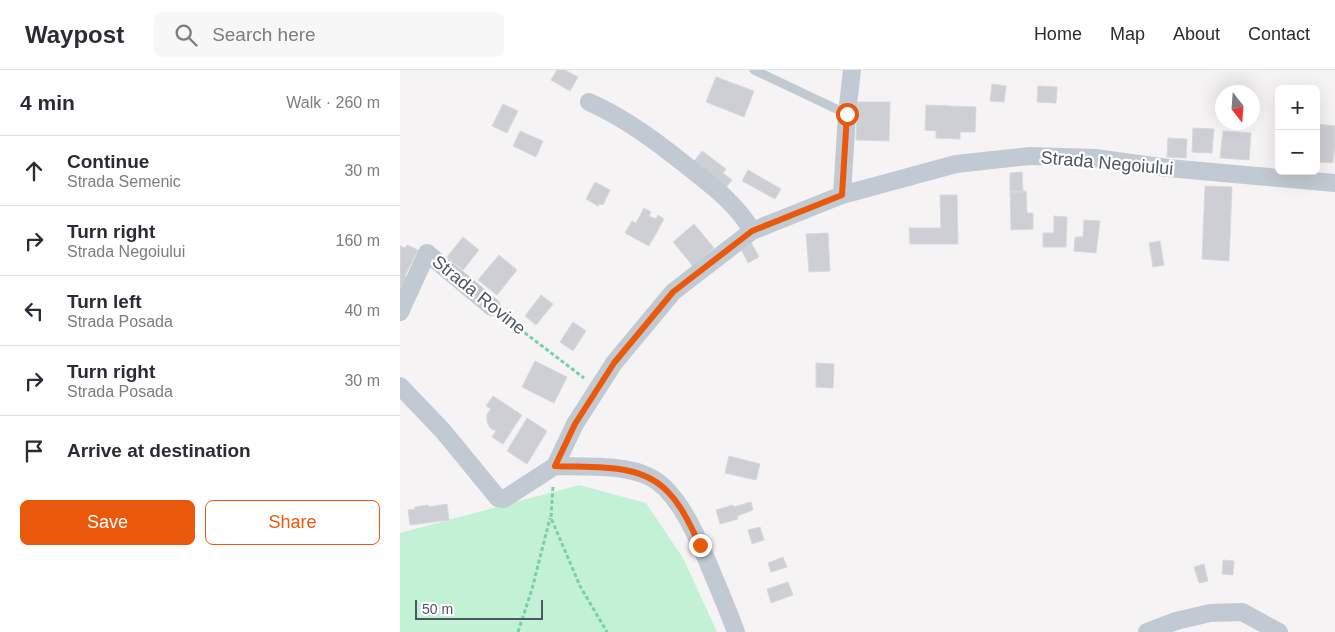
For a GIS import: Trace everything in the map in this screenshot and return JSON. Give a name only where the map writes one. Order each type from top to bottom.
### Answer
[{"type":"street","points":[[842,195],[852,70]]},
{"type":"street","points":[[588,102],[603,108],[653,139],[714,187],[734,206],[752,231]]},
{"type":"street","name":"Strada Negoiului","points":[[555,466],[575,424],[614,363],[673,292],[752,231],[842,195],[956,164],[1030,156],[1095,158],[1168,168],[1335,183]]},
{"type":"street","name":"Strada Rovine","points":[[400,312],[427,253],[492,307]]},
{"type":"street","points":[[400,386],[443,431],[498,498],[504,499],[555,466],[626,469],[650,477],[668,492],[685,514],[736,632]]},
{"type":"street","points":[[1147,632],[1176,621],[1210,614],[1242,612],[1280,632]]},
{"type":"lane","points":[[754,70],[847,114]]},
{"type":"path","name":"Strada Rovine","points":[[492,307],[582,377]]},
{"type":"path","points":[[518,632],[532,589],[550,518],[555,466]]},
{"type":"path","points":[[550,518],[580,586],[607,632]]},
{"type":"green space","points":[[579,485],[646,503],[683,558],[717,632],[400,632],[400,533]]},
{"type":"building","points":[[557,70],[565,70],[578,77],[570,91],[551,80]]},
{"type":"building","points":[[716,77],[754,91],[744,117],[706,102]]},
{"type":"building","points":[[992,84],[1006,86],[1004,102],[990,101]]},
{"type":"building","points":[[1038,86],[1057,87],[1056,103],[1037,102]]},
{"type":"building","points":[[857,102],[890,102],[889,141],[856,140]]},
{"type":"building","points":[[503,104],[518,111],[507,133],[492,126]]},
{"type":"building","points":[[926,105],[976,107],[975,132],[960,132],[960,139],[936,138],[936,131],[925,130]]},
{"type":"building","points":[[1320,124],[1335,126],[1333,163],[1320,162]]},
{"type":"building","points":[[1193,128],[1214,129],[1212,153],[1192,152]]},
{"type":"building","points":[[520,131],[543,141],[536,157],[513,146]]},
{"type":"building","points":[[1223,131],[1251,133],[1249,160],[1220,158]]},
{"type":"building","points":[[1168,138],[1187,139],[1186,158],[1167,157]]},
{"type":"building","points":[[702,151],[726,169],[723,173],[732,180],[725,189],[692,164]]},
{"type":"building","points":[[748,170],[781,189],[775,199],[742,181]]},
{"type":"building","points":[[1022,172],[1023,192],[1010,192],[1010,173]]},
{"type":"building","points":[[595,182],[610,190],[603,205],[599,204],[598,206],[586,199]]},
{"type":"building","points":[[1205,186],[1232,187],[1229,261],[1202,259]]},
{"type":"building","points":[[1026,191],[1027,213],[1033,213],[1033,229],[1011,230],[1010,192]]},
{"type":"building","points":[[940,195],[957,195],[958,244],[910,244],[909,228],[941,228]]},
{"type":"building","points":[[644,208],[651,212],[649,216],[656,219],[658,215],[664,219],[649,246],[625,233],[632,221],[636,223]]},
{"type":"building","points":[[1054,216],[1067,217],[1066,247],[1043,247],[1043,233],[1054,233]]},
{"type":"building","points":[[1084,220],[1100,221],[1096,253],[1074,251],[1075,237],[1083,237]]},
{"type":"building","points":[[694,224],[714,248],[693,266],[673,242]]},
{"type":"building","points":[[828,233],[830,271],[809,272],[806,234]]},
{"type":"building","points":[[463,237],[479,250],[463,270],[447,257]]},
{"type":"building","points":[[1160,241],[1164,265],[1153,267],[1149,243]]},
{"type":"building","points":[[751,242],[759,257],[748,263],[740,247]]},
{"type":"building","points":[[407,245],[418,250],[405,276],[409,277],[400,291],[400,246],[405,248]]},
{"type":"building","points":[[499,255],[517,270],[497,295],[478,280]]},
{"type":"building","points":[[541,295],[553,304],[536,325],[525,316]]},
{"type":"building","points":[[573,322],[586,331],[573,351],[560,342]]},
{"type":"building","points":[[535,361],[567,377],[554,403],[522,387]]},
{"type":"building","points":[[816,363],[834,364],[833,388],[816,387]]},
{"type":"building","points":[[493,396],[522,415],[503,444],[492,437],[496,431],[490,428],[487,422],[487,414],[491,409],[486,406]]},
{"type":"building","points":[[527,418],[547,431],[527,464],[507,451]]},
{"type":"building","points":[[729,456],[760,464],[756,480],[725,473]]},
{"type":"building","points":[[751,502],[753,510],[737,516],[738,519],[720,524],[716,510]]},
{"type":"building","points":[[447,504],[449,520],[410,525],[408,510],[428,505],[429,507]]},
{"type":"building","points":[[760,527],[764,540],[752,544],[748,530]]},
{"type":"building","points":[[783,557],[787,567],[771,572],[768,563]]},
{"type":"building","points":[[1223,560],[1234,561],[1233,575],[1222,574]]},
{"type":"building","points":[[1204,564],[1208,581],[1199,583],[1194,567]]},
{"type":"building","points":[[788,582],[793,595],[771,603],[767,589]]},
{"type":"route","points":[[700,545],[685,514],[668,492],[650,477],[626,469],[555,466],[575,424],[614,363],[673,292],[752,231],[842,195],[847,114]]}]
